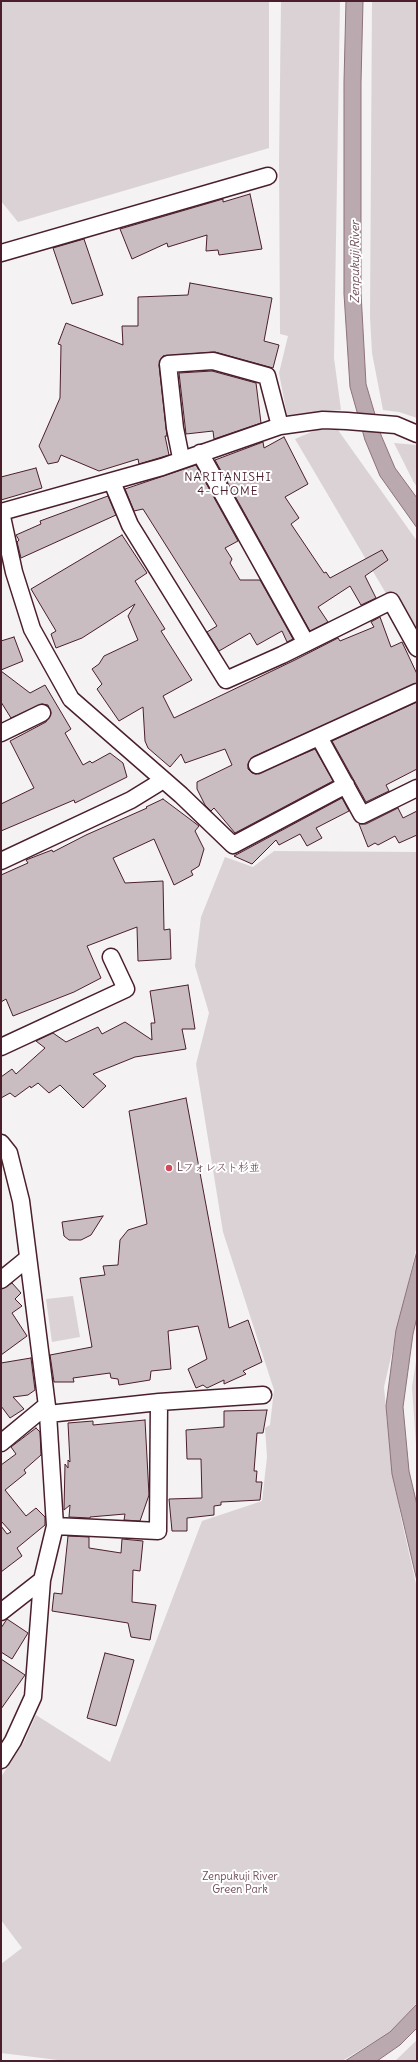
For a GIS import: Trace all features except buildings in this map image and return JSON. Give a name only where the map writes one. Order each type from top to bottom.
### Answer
[{"type":"street","points":[[1,253],[268,176]]},
{"type":"street","points":[[182,458],[175,428],[168,364],[213,361],[266,376],[280,426]]},
{"type":"street","points":[[346,785],[233,845],[161,778],[71,699],[32,629],[14,572],[1,512],[112,482],[280,426],[323,420],[347,421],[396,425],[417,434]]},
{"type":"street","points":[[200,453],[306,643]]},
{"type":"street","points":[[112,482],[130,525],[226,680],[391,601],[417,648]]},
{"type":"street","points":[[257,765],[417,692]]},
{"type":"street","points":[[1,734],[42,713]]},
{"type":"street","points":[[319,737],[362,815],[417,788]]},
{"type":"street","points":[[1,862],[131,800],[157,784],[161,778]]},
{"type":"street","points":[[1,1047],[126,989],[111,957]]},
{"type":"street","points":[[1,1143],[9,1153],[21,1201],[48,1410],[55,1526],[42,1580],[33,1697],[13,1741],[1,1760]]},
{"type":"street","points":[[1,1280],[28,1258]]},
{"type":"street","points":[[1,1443],[48,1410],[263,1395]]},
{"type":"street","points":[[55,1526],[158,1531],[160,1402]]},
{"type":"street","points":[[1,1612],[42,1580]]},
{"type":"green space","points":[[1,1],[269,1],[269,148],[18,222],[1,201]]},
{"type":"green space","points":[[281,1],[340,1],[334,358],[341,410],[287,415],[279,373],[288,336],[280,334],[279,162]]},
{"type":"green space","points":[[372,1],[417,1],[417,418],[399,412],[383,410],[372,353],[370,317]]},
{"type":"green space","points":[[316,430],[338,430],[417,541],[417,646],[295,439]]},
{"type":"green space","points":[[394,443],[417,445],[417,487],[413,481]]},
{"type":"green space","name":"Zenpukuji River Green Park","points":[[274,851],[417,852],[417,1245],[384,1387],[390,1452],[401,1518],[417,1588],[417,2003],[392,2031],[342,2061],[66,2061],[1,2053],[1,1964],[22,1948],[1,1920],[1,1777],[24,1742],[36,1715],[110,1762],[202,1521],[262,1501],[267,1457],[265,1428],[270,1425],[274,1390],[223,1232],[196,1064],[209,1013],[195,966],[201,917],[225,857],[253,867]]},
{"type":"green space","points":[[73,1296],[80,1337],[52,1342],[46,1299]]},
{"type":"green space","points":[[417,1355],[417,1459],[412,1387]]},
{"type":"green space","points":[[417,2040],[417,2061],[395,2061]]},
{"type":"water","name":"Zenpukuji River","points":[[346,1],[363,1],[361,82],[361,293],[366,384],[381,435],[395,468],[417,498],[417,528],[380,476],[365,440],[350,387],[344,294],[344,82]]},
{"type":"water","points":[[417,1251],[417,1317],[413,1334],[403,1407],[409,1471],[417,1505],[417,1581],[392,1474],[386,1406],[396,1330]]},
{"type":"water","points":[[417,2004],[417,2028],[400,2045],[377,2061],[345,2061],[390,2032]]},
{"type":"place","name":"Lフォレスト杉並","points":[[169,1168]]},
{"type":"district","name":"NARITANISHI 4-CHOME","points":[[228,485]]}]
